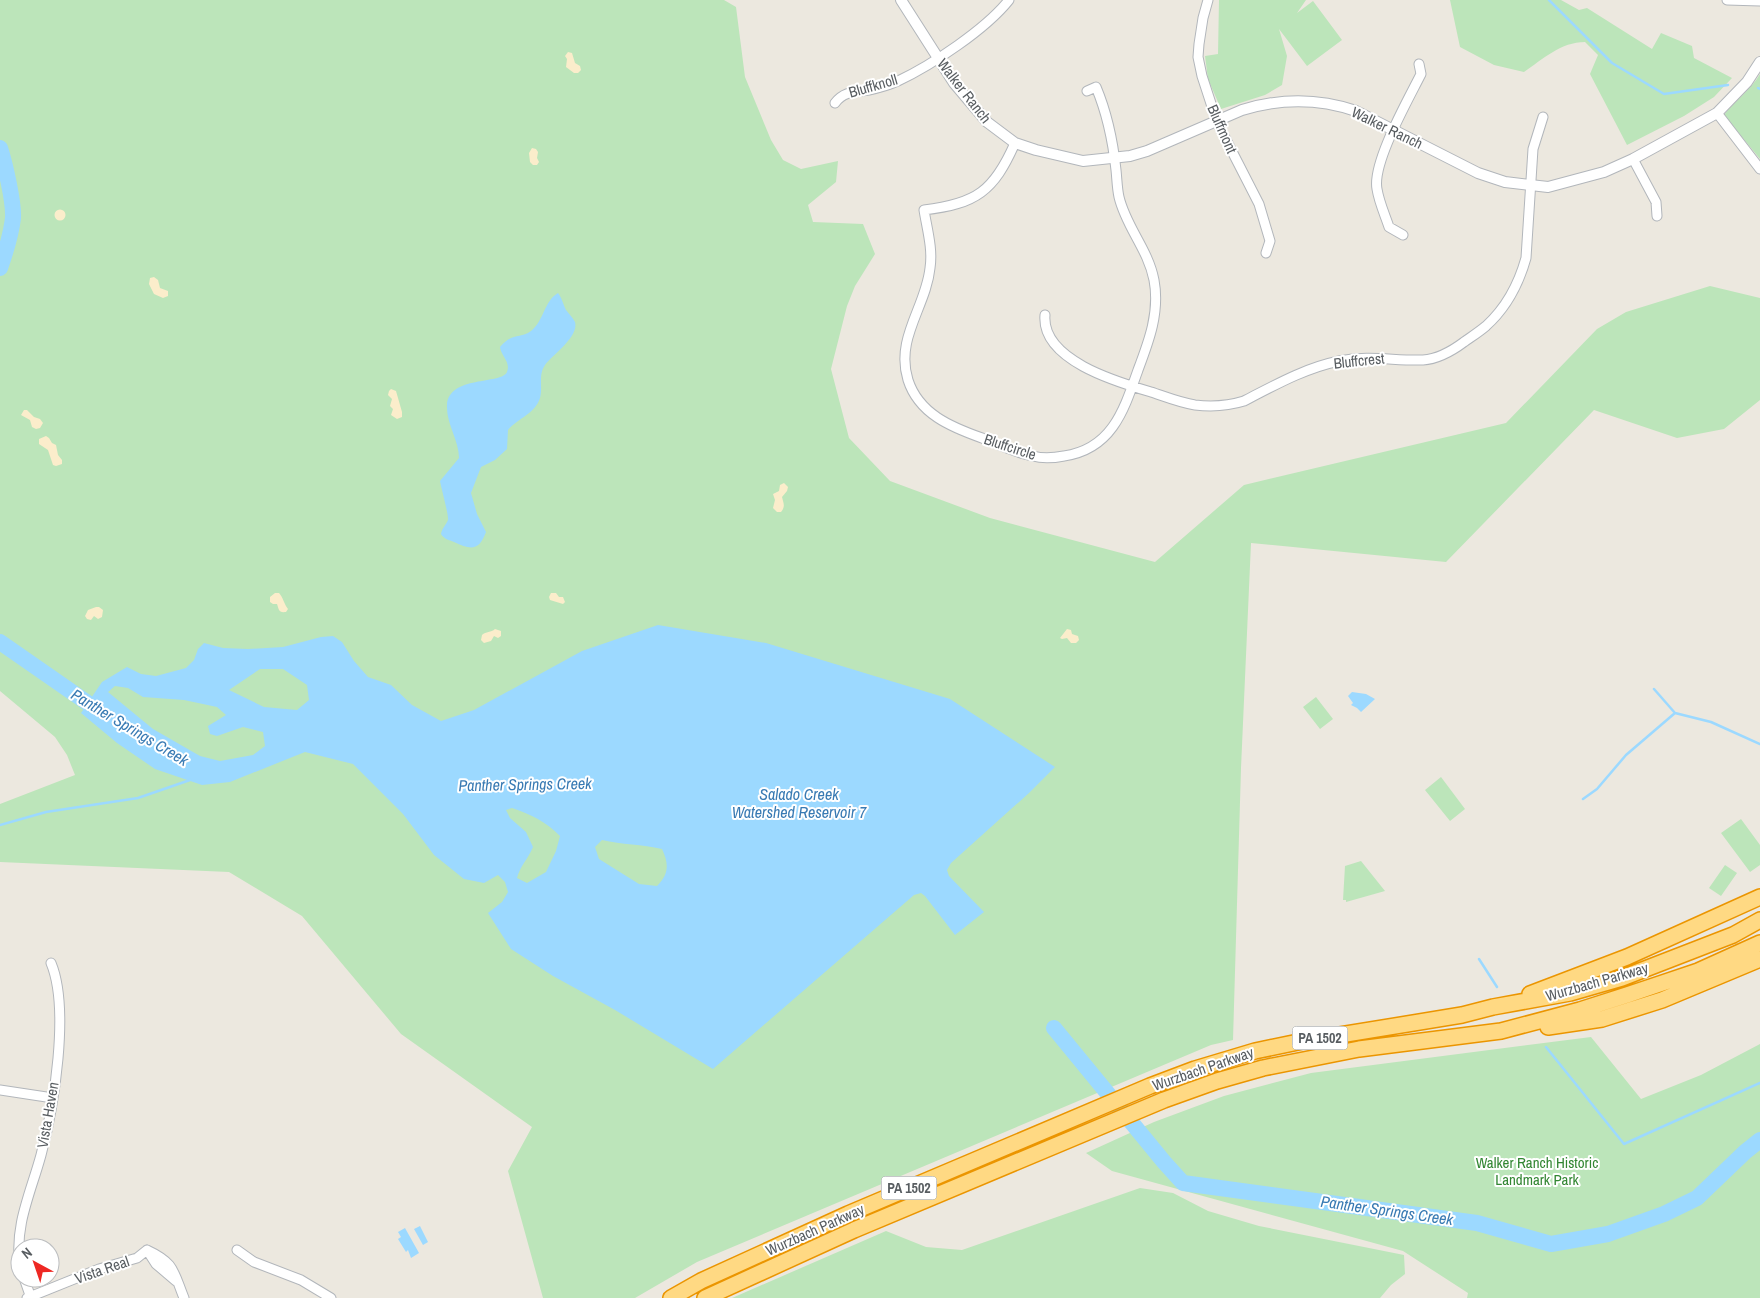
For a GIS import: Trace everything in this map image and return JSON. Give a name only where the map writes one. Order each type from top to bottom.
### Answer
[{"type":"highway","points":[[1494,1008],[1627,957],[1760,897]]},
{"type":"highway","name":"Wurzbach Parkway","points":[[671,1298],[702,1281],[848,1214],[1150,1086],[1195,1069],[1255,1051],[1312,1039],[1462,1015],[1570,993],[1622,978],[1733,935],[1760,920]]},
{"type":"highway","name":"Wurzbach Parkway","points":[[705,1298],[854,1230],[1164,1100],[1217,1081],[1317,1056],[1501,1031],[1580,1010],[1698,971],[1760,943]]},
{"type":"highway","points":[[1501,1031],[1549,1027],[1602,1019],[1662,1000],[1760,959]]},
{"type":"street","name":"Walker Ranch","points":[[900,0],[954,83],[986,122],[1015,143],[1073,160],[1083,161],[1114,159],[1147,151],[1242,110],[1258,105],[1308,100],[1324,102],[1356,111],[1478,173],[1505,182],[1548,187],[1604,172],[1633,159],[1717,113],[1747,82],[1760,62]]},
{"type":"street","name":"Bluffknoll","points":[[835,103],[848,92],[871,90],[898,80],[937,58],[972,35],[1009,0]]},
{"type":"street","name":"Bluffmont","points":[[1208,0],[1200,30],[1198,57],[1202,76],[1217,122],[1259,204],[1270,241],[1266,253]]},
{"type":"street","points":[[1727,0],[1760,1]]},
{"type":"street","points":[[1403,235],[1389,227],[1376,189],[1376,172],[1382,155],[1421,74],[1418,64]]},
{"type":"street","name":"Bluffcircle","points":[[1015,143],[1005,165],[985,190],[962,203],[924,210],[931,266],[928,282],[906,342],[905,362],[908,380],[931,414],[954,428],[1035,457],[1054,458],[1079,453],[1103,439],[1118,420],[1153,328],[1156,292],[1154,280],[1147,257],[1123,210],[1117,186],[1107,117],[1102,102],[1096,87],[1087,91]]},
{"type":"street","points":[[1717,113],[1760,169]]},
{"type":"street","name":"Bluffcrest","points":[[1044,315],[1048,334],[1059,349],[1086,368],[1132,386],[1195,405],[1225,406],[1244,400],[1299,372],[1339,361],[1373,357],[1424,360],[1439,356],[1453,350],[1486,326],[1496,315],[1521,274],[1526,258],[1533,149],[1543,116]]},
{"type":"street","points":[[1633,159],[1656,202],[1657,216]]},
{"type":"street","name":"Vista Haven","points":[[19,1238],[20,1222],[41,1154],[53,1098],[59,1046],[60,1009],[59,986],[51,964]]},
{"type":"street","points":[[0,1090],[53,1098]]},
{"type":"street","name":"Vista Real","points":[[30,1298],[99,1269],[137,1258],[147,1250],[156,1264],[176,1281],[184,1298]]},
{"type":"street","points":[[237,1250],[254,1262],[301,1280],[331,1298]]},
{"type":"green space","points":[[0,0],[724,0],[736,7],[745,77],[771,140],[783,160],[801,169],[838,161],[836,182],[808,205],[813,222],[863,224],[875,254],[855,286],[847,306],[831,369],[849,438],[890,481],[990,518],[1155,562],[1244,485],[1506,423],[1597,329],[1626,312],[1710,286],[1760,298],[1760,400],[1724,429],[1677,438],[1594,410],[1446,562],[1251,543],[1241,768],[1233,1040],[1211,1045],[697,1262],[635,1298],[543,1298],[508,1171],[532,1127],[401,1034],[302,916],[229,872],[0,862],[0,804],[75,775],[67,755],[55,737],[0,691]]},
{"type":"green space","points":[[1219,0],[1306,0],[1297,13],[1313,1],[1342,40],[1307,66],[1279,29],[1287,56],[1282,85],[1265,95],[1221,109],[1208,79],[1205,56],[1218,54]]},
{"type":"green space","points":[[1450,0],[1561,0],[1579,10],[1587,8],[1652,49],[1661,33],[1692,46],[1694,58],[1732,78],[1714,97],[1684,116],[1627,145],[1590,74],[1598,55],[1585,42],[1560,48],[1524,72],[1494,65],[1460,47]]},
{"type":"green space","points":[[1760,74],[1760,159],[1724,115]]},
{"type":"green space","points":[[1316,697],[1333,719],[1320,729],[1303,707]]},
{"type":"green space","points":[[1441,777],[1465,809],[1450,821],[1425,790]]},
{"type":"green space","points":[[1741,819],[1760,845],[1760,865],[1750,872],[1721,833]]},
{"type":"green space","points":[[1361,861],[1385,891],[1346,902],[1346,900],[1343,900],[1345,866]]},
{"type":"green space","points":[[1725,865],[1737,873],[1721,896],[1709,888]]},
{"type":"green space","name":"Walker Ranch Historic Landmark Park","points":[[1591,1037],[1641,1099],[1701,1075],[1760,1044],[1760,1298],[1467,1298],[1468,1293],[1403,1251],[1112,1171],[1086,1153],[1154,1122],[1224,1096],[1311,1073]]},
{"type":"green space","points":[[1140,1188],[1173,1193],[1208,1211],[1259,1226],[1404,1255],[1405,1274],[1391,1285],[1380,1298],[732,1298],[886,1231],[926,1247],[962,1250]]},
{"type":"sand","points":[[568,52],[572,53],[575,63],[580,66],[581,70],[578,73],[574,73],[566,67],[567,59],[565,56]]},
{"type":"sand","points":[[532,148],[538,152],[537,158],[539,162],[537,165],[533,165],[530,162],[529,153]]},
{"type":"sand","points":[[60,209],[66,215],[60,221],[54,215]]},
{"type":"sand","points":[[154,277],[158,280],[160,288],[168,291],[168,296],[163,298],[154,294],[149,284],[150,278]]},
{"type":"sand","points":[[391,389],[396,391],[402,412],[402,417],[397,419],[391,415],[393,409],[390,406],[392,399],[388,395]]},
{"type":"sand","points":[[24,410],[40,419],[43,423],[40,428],[32,427],[30,420],[21,415]]},
{"type":"sand","points":[[46,436],[56,445],[62,464],[53,465],[48,450],[39,444],[39,439]]},
{"type":"sand","points":[[784,483],[788,487],[782,497],[784,504],[781,512],[777,512],[773,508],[775,500],[773,494],[779,491],[780,485]]},
{"type":"sand","points":[[275,593],[279,593],[282,596],[288,609],[286,612],[280,611],[277,604],[270,602],[270,597]]},
{"type":"sand","points":[[551,593],[556,593],[559,597],[563,597],[565,602],[563,604],[550,600]]},
{"type":"sand","points":[[96,607],[103,610],[102,617],[98,619],[94,616],[91,620],[87,619],[85,616],[88,610]]},
{"type":"sand","points":[[495,629],[501,631],[501,636],[498,638],[494,636],[491,641],[484,643],[481,640],[482,635]]},
{"type":"sand","points":[[1067,629],[1071,630],[1072,634],[1078,636],[1079,640],[1076,643],[1071,643],[1067,638],[1060,638]]},
{"type":"water","points":[[558,293],[566,310],[575,322],[575,328],[573,334],[543,369],[541,394],[538,403],[508,430],[507,449],[495,460],[481,467],[471,493],[477,514],[486,532],[480,543],[474,547],[448,540],[441,534],[448,517],[440,481],[459,458],[447,412],[450,396],[456,389],[465,385],[503,376],[507,372],[508,365],[500,347],[509,339],[531,331],[539,322],[550,301]]},
{"type":"water","name":"Salado Creek Watershed Reservoir 7","points":[[658,625],[766,643],[950,699],[1055,767],[951,863],[947,870],[949,876],[984,912],[955,935],[925,896],[921,893],[914,895],[713,1069],[615,1010],[553,976],[511,949],[488,913],[502,902],[508,892],[505,882],[498,875],[484,883],[464,879],[434,855],[403,814],[353,764],[305,752],[230,782],[202,785],[155,769],[117,743],[81,713],[102,682],[127,667],[141,674],[156,676],[186,668],[194,660],[198,649],[204,643],[223,648],[248,649],[283,647],[321,637],[333,636],[342,642],[354,661],[368,677],[391,685],[412,705],[441,721],[474,710],[582,651]],"holes":[[[260,669],[283,669],[307,685],[309,700],[297,710],[264,707],[229,690]],[[115,686],[128,688],[143,697],[184,700],[217,707],[226,715],[208,726],[210,734],[217,736],[243,727],[263,732],[265,746],[253,755],[220,761],[200,756],[153,729],[108,692]],[[512,808],[532,816],[549,826],[560,836],[556,851],[546,872],[527,883],[517,878],[533,847],[526,832],[510,818],[506,810]],[[602,840],[662,849],[667,864],[666,873],[657,886],[639,884],[599,859],[595,847]]]},
{"type":"water","points":[[1352,692],[1366,694],[1375,699],[1361,712],[1351,705],[1353,703],[1348,696]]},
{"type":"water","points":[[420,1226],[428,1242],[423,1245],[414,1229]]},
{"type":"water","points":[[405,1228],[419,1253],[411,1258],[408,1250],[406,1252],[398,1239],[401,1237],[398,1232]]},
{"type":"waterway","points":[[1549,0],[1612,63],[1664,94],[1728,85]]},
{"type":"waterway","name":"Panther Springs Creek","points":[[0,148],[7,173],[13,211],[11,231],[0,268]]},
{"type":"waterway","name":"Panther Springs Creek","points":[[0,642],[105,715]]},
{"type":"waterway","points":[[1654,689],[1675,713]]},
{"type":"waterway","points":[[1583,799],[1597,789],[1626,755],[1675,713],[1711,722],[1760,744]]},
{"type":"waterway","points":[[0,825],[46,812],[138,798],[190,780]]},
{"type":"waterway","points":[[1479,959],[1497,987]]},
{"type":"waterway","name":"Panther Springs Creek","points":[[1054,1028],[1183,1183],[1477,1223],[1551,1244],[1608,1234],[1664,1214],[1697,1198],[1760,1140]]},
{"type":"waterway","points":[[1546,1047],[1624,1144],[1760,1083]]}]
